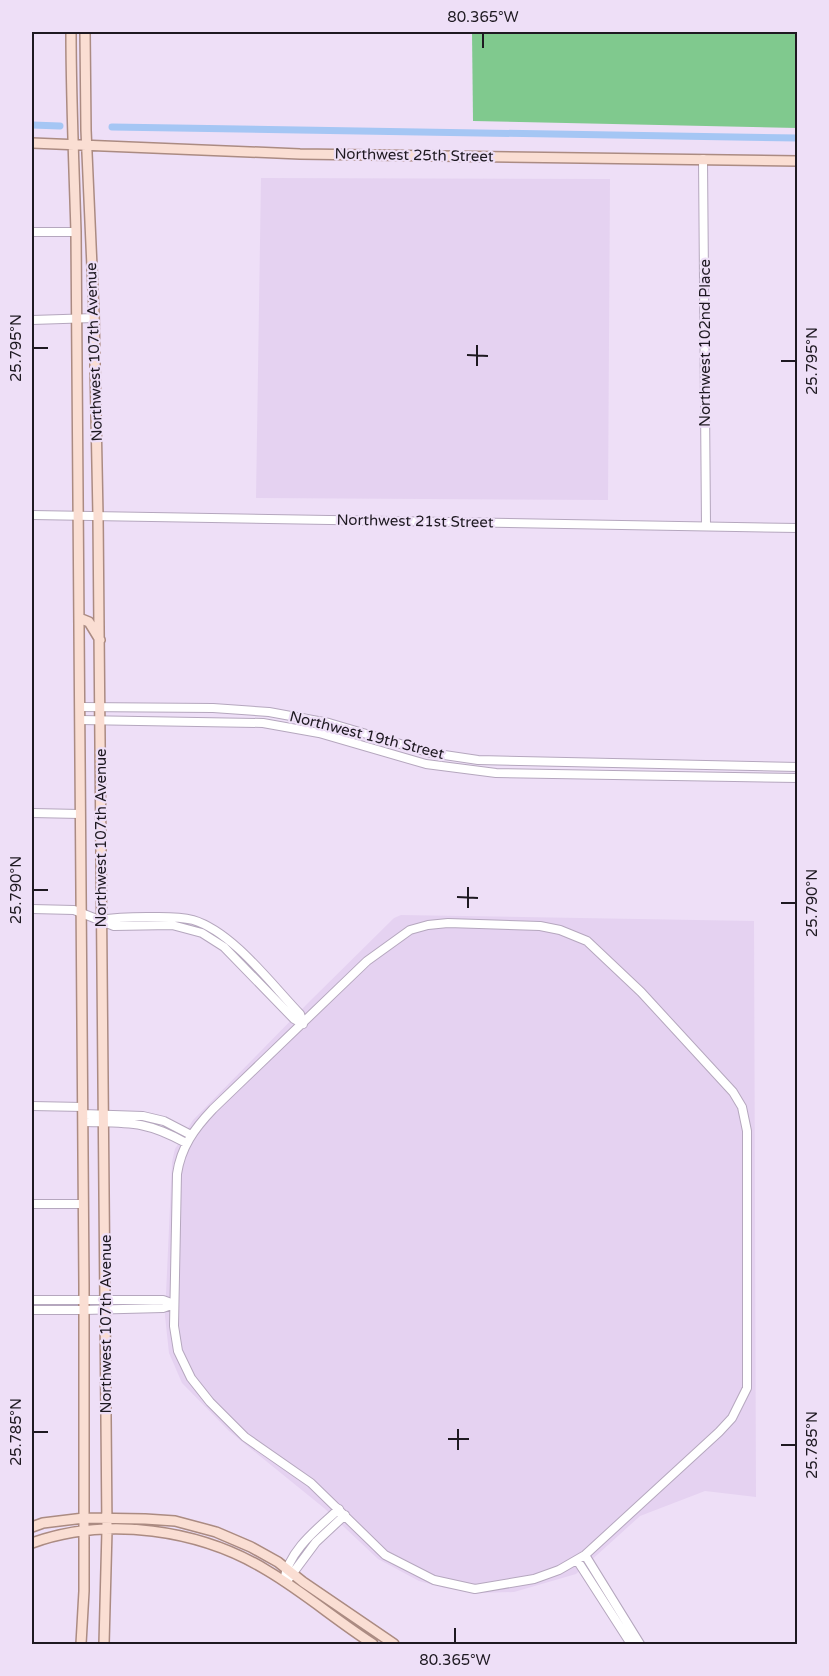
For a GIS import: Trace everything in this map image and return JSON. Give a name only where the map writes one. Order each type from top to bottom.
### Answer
[{"type":"main road","name":"Northwest 107th Avenue","points":[[70,32],[71,127],[76,232],[83,1114],[84,1591],[81,1644]]},
{"type":"main road","name":"Northwest 107th Avenue","points":[[85,32],[94,318],[100,640],[107,1518],[104,1644]]},
{"type":"main road","name":"Northwest 25th Street","points":[[32,144],[300,154],[798,161]]},
{"type":"main road","points":[[79,618],[89,622],[100,640]]},
{"type":"main road","points":[[32,1527],[53,1521],[84,1518],[160,1519],[192,1525],[244,1544],[290,1571],[394,1644]]},
{"type":"main road","points":[[32,1544],[63,1534],[107,1530],[151,1532],[193,1539],[247,1559],[284,1581],[373,1644]]},
{"type":"street","name":"Northwest 102nd Place","points":[[704,159],[706,526]]},
{"type":"street","points":[[32,232],[76,232]]},
{"type":"street","points":[[32,320],[94,318]]},
{"type":"street","name":"Northwest 21st Street","points":[[32,515],[798,528]]},
{"type":"street","name":"Northwest 19th Street","points":[[80,707],[213,708],[269,712],[329,723],[431,753],[488,761],[798,767]]},
{"type":"street","name":"Northwest 19th Street","points":[[80,720],[271,724],[319,733],[414,761],[473,771],[520,774],[798,778]]},
{"type":"street","points":[[32,813],[80,814]]},
{"type":"street","points":[[32,909],[81,912],[101,920],[115,917],[175,917],[196,921],[212,928],[230,941],[300,1014],[303,1024]]},
{"type":"street","points":[[448,923],[540,926],[560,930],[579,938],[601,953],[700,1054],[733,1092],[742,1107],[747,1131],[747,1388],[744,1397],[732,1418],[720,1432],[623,1523],[577,1560],[534,1579],[475,1589],[434,1580],[385,1555],[311,1483],[245,1437],[193,1382],[177,1347],[174,1330],[177,1174],[182,1152],[191,1135],[213,1109],[303,1024],[367,961],[410,930],[448,923]]},
{"type":"street","points":[[32,1106],[145,1125],[165,1131],[186,1143]]},
{"type":"street","points":[[104,1118],[135,1115],[153,1118],[191,1135]]},
{"type":"street","points":[[32,1204],[83,1204]]},
{"type":"street","points":[[32,1310],[84,1311],[105,1305],[163,1299],[174,1304]]},
{"type":"street","points":[[32,1300],[84,1300],[105,1305]]},
{"type":"street","points":[[284,1581],[290,1571],[342,1512]]},
{"type":"street","points":[[585,1555],[640,1644]]},
{"type":"street","points":[[577,1560],[631,1644]]},
{"type":"shaded area","points":[[261,178],[610,179],[608,500],[256,498]]},
{"type":"shaded area","points":[[401,915],[754,921],[756,1497],[705,1491],[640,1516],[576,1574],[514,1592],[480,1593],[445,1588],[419,1581],[378,1559],[324,1508],[229,1431],[182,1383],[169,1353],[165,1316],[172,1162],[175,1149],[193,1120],[394,918]]},
{"type":"green space","points":[[472,32],[797,32],[797,128],[473,121]]},
{"type":"waterway","points":[[32,125],[60,126]]},
{"type":"waterway","points":[[112,127],[798,138]]}]
